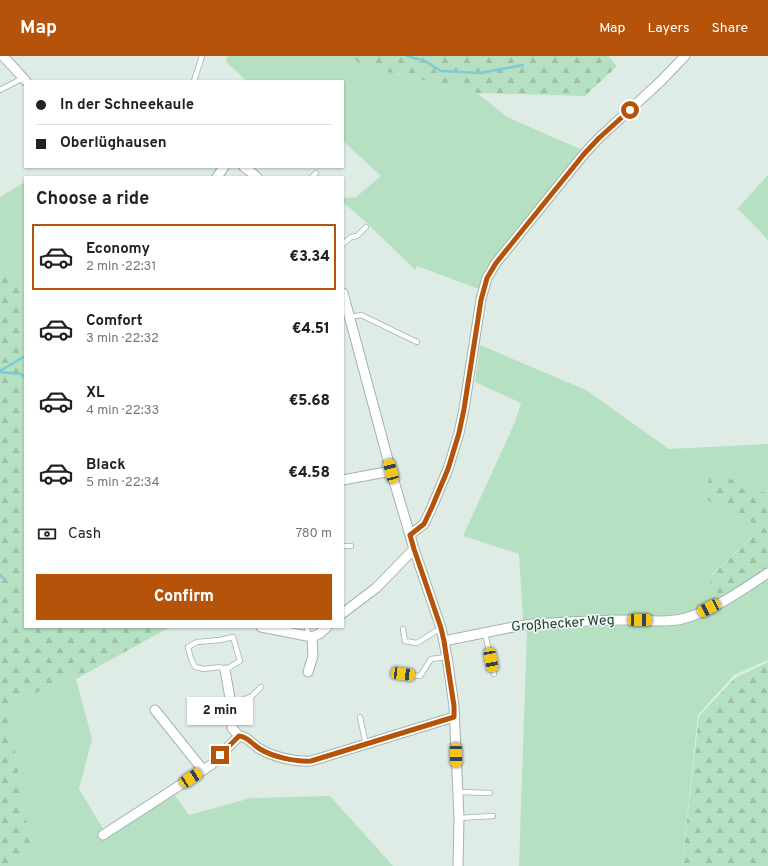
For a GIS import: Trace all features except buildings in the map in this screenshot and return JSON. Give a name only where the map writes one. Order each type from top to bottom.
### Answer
[{"type":"street","points":[[2,56],[24,79]]},
{"type":"street","points":[[410,535],[424,524],[448,469],[459,433],[481,300],[487,278],[496,263],[589,149],[608,129],[661,81],[685,56]]},
{"type":"street","points":[[245,168],[255,176]]},
{"type":"street","points":[[344,296],[391,471],[414,549],[444,641],[454,706],[459,818],[458,866]]},
{"type":"street","points":[[344,480],[391,471]]},
{"type":"street","points":[[344,612],[376,588],[414,549]]},
{"type":"street","name":"Großhecker Weg","points":[[444,641],[533,624],[682,619],[697,614],[721,602],[768,573]]},
{"type":"street","points":[[269,628],[319,634],[326,628]]},
{"type":"street","points":[[308,672],[313,656],[309,633]]},
{"type":"street","points":[[225,670],[231,704],[232,728],[239,736]]},
{"type":"street","points":[[155,710],[203,770]]},
{"type":"street","points":[[103,835],[211,765],[239,736],[245,736],[258,748],[266,752],[291,760],[303,762],[366,745],[454,717]]},
{"type":"lane","points":[[194,80],[202,56]]},
{"type":"lane","points":[[0,90],[24,79]]},
{"type":"lane","points":[[344,243],[351,237],[357,236],[366,227]]},
{"type":"lane","points":[[350,317],[361,315],[417,342]]},
{"type":"lane","points":[[344,546],[351,546]]},
{"type":"lane","points":[[402,630],[405,640],[417,643],[441,628]]},
{"type":"lane","points":[[485,632],[494,674]]},
{"type":"lane","points":[[233,637],[240,660],[225,670],[220,667],[204,669],[195,667],[188,647],[197,642],[233,637]]},
{"type":"lane","points":[[403,674],[420,676],[431,659],[446,657]]},
{"type":"lane","points":[[231,704],[252,696],[261,687]]},
{"type":"lane","points":[[360,717],[366,745]]},
{"type":"lane","points":[[457,792],[490,793]]},
{"type":"lane","points":[[459,818],[493,816]]},
{"type":"green space","points":[[228,56],[351,56],[362,66],[477,93],[507,117],[582,150],[497,255],[483,274],[479,289],[417,266],[415,270],[366,222],[344,203],[344,198],[356,197],[381,176],[344,142],[344,80],[246,80],[226,62]]},
{"type":"green space","points":[[351,56],[608,56],[617,66],[585,96],[477,93],[362,66]]},
{"type":"green space","points":[[768,175],[768,240],[739,210],[736,210]]},
{"type":"green space","points":[[24,183],[24,283],[0,268],[0,197]]},
{"type":"green space","points":[[0,268],[24,283],[24,628],[168,628],[76,679],[68,675],[8,709],[30,843],[14,866],[0,866]]},
{"type":"green space","points":[[480,345],[586,390],[669,449],[768,444],[768,494],[712,472],[705,498],[762,528],[710,576],[713,602],[679,617],[597,617],[523,620],[519,554],[463,536],[515,422],[521,403],[475,382]]},
{"type":"green space","points":[[711,471],[768,494],[768,569],[745,585],[713,602],[710,577],[762,528],[704,498]]},
{"type":"green space","points":[[768,580],[768,660],[734,675],[698,715],[682,866],[519,866],[527,629],[682,624]]},
{"type":"green space","points":[[768,662],[768,866],[682,866],[699,716],[735,678]]},
{"type":"green space","points":[[68,675],[76,679],[92,739],[79,789],[108,837],[173,793],[189,815],[251,798],[330,796],[393,866],[14,866],[30,843],[8,709]]},
{"type":"waterway","points":[[407,56],[425,61],[441,71],[481,73],[523,65]]},
{"type":"waterway","points":[[0,371],[24,357]]},
{"type":"waterway","points":[[0,372],[21,374],[24,376]]},
{"type":"waterway","points":[[0,575],[3,578]]},
{"type":"route","points":[[220,755],[239,736],[245,736],[258,748],[266,752],[291,760],[303,762],[311,761],[454,717],[454,706],[441,628],[410,535],[424,524],[448,469],[459,433],[481,300],[487,278],[496,263],[584,154],[612,124],[630,110]]}]
